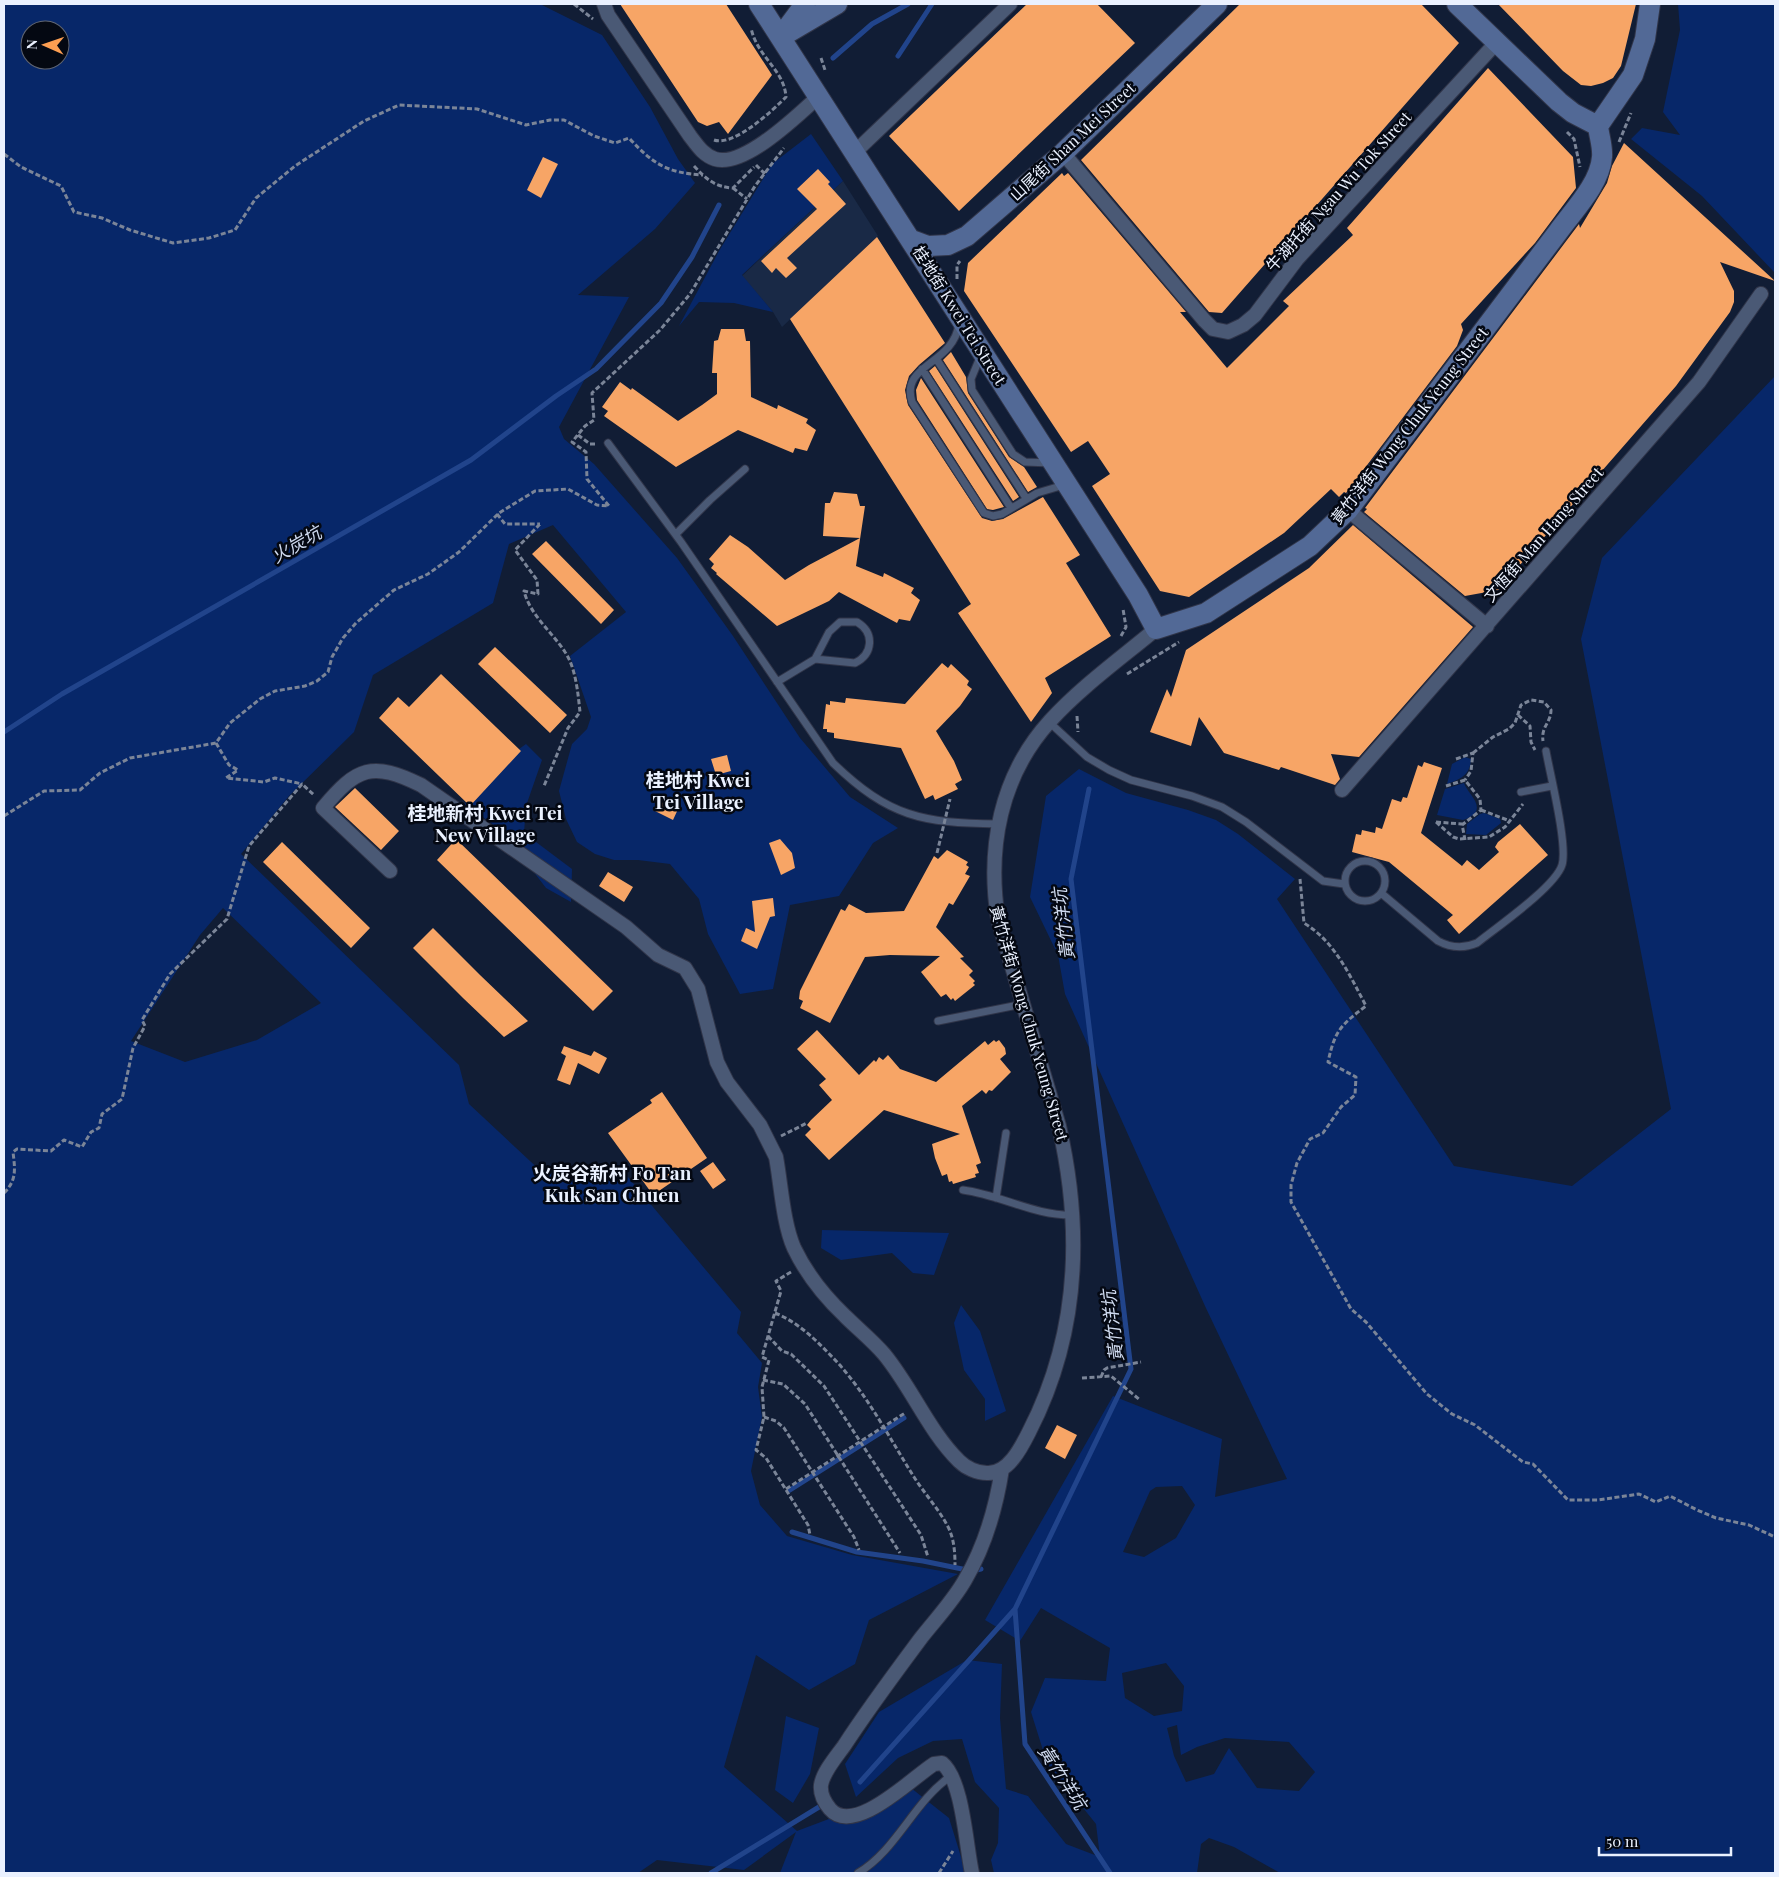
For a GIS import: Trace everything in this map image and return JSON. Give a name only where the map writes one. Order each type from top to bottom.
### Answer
[{"type":"street","points":[[604,4],[608,15],[690,136],[703,153],[716,159],[730,159],[741,156],[800,114],[819,96]]},
{"type":"street","name":"桂地街 Kwei Tei Street","points":[[759,4],[1138,595],[1156,629]]},
{"type":"street","points":[[781,37],[804,4]]},
{"type":"street","points":[[781,37],[837,4]]},
{"type":"street","points":[[855,152],[1010,4]]},
{"type":"street","points":[[1457,4],[1559,102],[1573,113],[1598,126],[1633,76],[1645,39],[1650,4]]},
{"type":"street","name":"山尾街 Shan Mei Street","points":[[912,240],[928,246],[948,246],[967,236],[1064,154],[1208,6]]},
{"type":"street","name":"牛湖托街 Ngau Wu Tok Street","points":[[1064,154],[1204,320],[1213,329],[1228,332],[1243,325],[1255,315],[1297,259],[1496,43]]},
{"type":"street","name":"黃竹洋街 Wong Chuk Yeung Street","points":[[1002,1469],[1020,1450],[1048,1391],[1058,1360],[1071,1296],[1074,1262],[1074,1215],[1071,1185],[1061,1134],[998,919],[994,893],[993,867],[998,824],[1008,789],[1019,765],[1049,722],[1156,629],[1206,613],[1310,546],[1348,510],[1590,187],[1602,157],[1598,126]]},
{"type":"street","name":"文恆街 Man Hang Street","points":[[1342,790],[1699,382],[1761,294]]},
{"type":"street","points":[[1348,510],[1487,626]]},
{"type":"street","points":[[390,871],[323,808],[350,779],[372,771],[398,774],[421,785],[618,921],[658,955],[685,968],[698,989],[717,1062],[727,1082],[760,1125],[771,1143],[776,1157],[794,1247],[808,1271],[832,1303],[884,1353],[944,1444],[961,1464],[974,1471],[989,1473],[1002,1469],[997,1498],[989,1526],[964,1580],[853,1732],[825,1775],[821,1791],[825,1802],[833,1812],[843,1816],[854,1816],[883,1802],[934,1764],[942,1763],[952,1776],[972,1873]]},
{"type":"lane","points":[[960,316],[958,328],[952,342],[937,360],[922,369],[910,383],[909,391],[912,402],[972,497],[984,513],[993,516],[1011,508],[1026,498],[1067,484]]},
{"type":"lane","points":[[983,351],[971,380],[972,390],[1013,454],[1025,462],[1054,463]]},
{"type":"lane","points":[[937,360],[1026,498]]},
{"type":"lane","points":[[922,369],[1011,508]]},
{"type":"lane","points":[[608,443],[676,534],[833,763],[854,784],[879,801],[906,814],[948,823],[998,824]]},
{"type":"lane","points":[[676,534],[745,470]]},
{"type":"lane","points":[[777,682],[815,659],[830,632],[840,622],[857,622],[868,633],[870,640],[868,652],[855,663],[815,659]]},
{"type":"lane","points":[[1049,722],[1087,757],[1109,770],[1146,784],[1208,801],[1234,814],[1316,877],[1329,884],[1344,884]]},
{"type":"lane","points":[[1381,893],[1446,945],[1462,947],[1477,943],[1552,882],[1562,865],[1564,848],[1543,751]]},
{"type":"lane","points":[[1521,792],[1552,786]]},
{"type":"lane","points":[[1362,860],[1369,860],[1380,867],[1384,873],[1384,887],[1381,893],[1370,900],[1357,900],[1346,890],[1344,884],[1347,871],[1351,866],[1362,860]]},
{"type":"lane","points":[[938,1021],[1023,1004]]},
{"type":"lane","points":[[996,1198],[1006,1133]]},
{"type":"lane","points":[[963,1190],[1039,1212],[1074,1215]]},
{"type":"lane","points":[[858,1873],[882,1852],[932,1790],[952,1776]]},
{"type":"path","points":[[707,136],[718,141],[732,138],[756,124],[786,97],[786,86],[753,41],[749,23]]},
{"type":"path","points":[[4,154],[21,167],[61,186],[74,212],[102,218],[130,230],[174,243],[209,238],[235,230],[256,198],[295,166],[364,122],[399,105],[477,109],[526,125],[550,120],[564,120],[594,136],[615,143],[630,138],[648,158],[678,174],[703,175]]},
{"type":"path","points":[[1560,126],[1574,139],[1581,169]]},
{"type":"path","points":[[4,816],[44,791],[80,790],[100,773],[130,758],[216,743],[230,723],[260,699],[274,691],[305,686],[317,681],[328,672],[332,657],[343,638],[356,623],[394,590],[428,574],[460,552],[497,514],[535,492],[568,489],[597,505],[609,506],[587,479],[586,452],[572,442],[585,426],[594,420],[592,393],[660,330],[690,294],[747,199],[790,142]]},
{"type":"path","points":[[756,165],[764,174]]},
{"type":"path","points":[[733,188],[747,199]]},
{"type":"path","points":[[578,435],[590,444]]},
{"type":"path","points":[[497,514],[506,524],[540,524],[515,550],[538,580],[538,594],[524,591],[526,602],[567,654],[577,687],[580,712],[568,728],[544,786]]},
{"type":"path","points":[[1121,679],[1159,653],[1183,640]]},
{"type":"path","points":[[1456,758],[1474,753],[1493,737],[1509,729],[1518,715],[1521,705],[1531,700],[1541,701],[1547,705],[1551,715],[1543,728],[1543,751]]},
{"type":"path","points":[[1079,734],[1077,730],[1080,711]]},
{"type":"path","points":[[1518,715],[1529,725],[1531,742],[1543,751]]},
{"type":"path","points":[[216,743],[229,766],[238,770],[226,778],[264,782],[275,778],[302,784],[326,806]]},
{"type":"path","points":[[1446,786],[1465,780],[1471,771],[1474,753]]},
{"type":"path","points":[[1465,780],[1480,799],[1481,810]]},
{"type":"path","points":[[4,1192],[11,1186],[16,1174],[13,1152],[17,1149],[51,1151],[64,1140],[82,1147],[91,1132],[99,1128],[102,1114],[122,1099],[133,1048],[145,1026],[142,1020],[170,974],[227,919],[249,846],[302,784]]},
{"type":"path","points":[[937,853],[950,799]]},
{"type":"path","points":[[1481,810],[1462,825],[1436,822],[1453,837],[1465,840],[1493,836],[1510,821],[1523,804]]},
{"type":"path","points":[[1481,810],[1510,821]]},
{"type":"path","points":[[1462,825],[1465,840]]},
{"type":"path","points":[[1300,878],[1304,924],[1319,932],[1329,943],[1366,1006],[1342,1024],[1332,1041],[1328,1062],[1356,1077],[1355,1095],[1341,1107],[1323,1134],[1310,1139],[1297,1163],[1291,1185],[1291,1202],[1352,1309],[1366,1322],[1427,1394],[1452,1414],[1476,1425],[1523,1462],[1533,1464],[1568,1500],[1598,1500],[1639,1494],[1656,1502],[1670,1496],[1716,1518],[1750,1525],[1775,1537]]},
{"type":"path","points":[[781,1136],[806,1122]]},
{"type":"path","points":[[791,1271],[776,1281],[781,1291],[762,1357],[769,1360],[762,1387],[764,1417],[756,1450],[766,1458],[786,1489],[808,1525],[810,1535]]},
{"type":"path","points":[[775,1312],[792,1320],[838,1363],[924,1494],[947,1525],[955,1551],[955,1566]]},
{"type":"path","points":[[768,1336],[782,1351],[790,1354],[824,1386],[921,1535],[928,1557]]},
{"type":"path","points":[[1101,1377],[1104,1370],[1141,1362]]},
{"type":"path","points":[[1082,1378],[1110,1376],[1140,1400]]},
{"type":"path","points":[[763,1380],[783,1384],[805,1404],[900,1553]]},
{"type":"path","points":[[786,1489],[906,1412]]},
{"type":"path","points":[[764,1417],[776,1421],[784,1428],[854,1537],[859,1550]]},
{"type":"path","points":[[938,1873],[952,1851],[966,1840]]},
{"type":"shaded area","points":[[4,4],[540,4],[602,35],[650,107],[678,159],[695,183],[655,229],[578,295],[629,297],[559,427],[564,439],[594,464],[677,558],[733,636],[800,738],[850,797],[898,828],[873,843],[839,896],[790,905],[773,989],[740,994],[708,934],[699,899],[670,864],[638,860],[614,860],[595,854],[577,842],[566,819],[559,791],[572,744],[587,729],[591,717],[570,656],[626,612],[553,525],[509,544],[493,603],[373,675],[354,732],[289,796],[241,854],[459,1065],[469,1104],[544,1174],[617,1164],[741,1312],[737,1333],[762,1363],[758,1387],[762,1417],[751,1471],[760,1505],[787,1536],[852,1555],[958,1574],[869,1620],[855,1664],[809,1690],[756,1655],[724,1767],[797,1831],[911,1788],[949,1818],[966,1873],[780,1873],[796,1832],[744,1870],[657,1860],[638,1873],[4,1873]],"holes":[[[223,908],[321,1003],[257,1040],[185,1062],[131,1041],[200,935]]]},
{"type":"shaded area","points":[[1678,4],[1775,4],[1774,272],[1702,196],[1631,139],[1642,128],[1680,135],[1663,112],[1680,30]]},
{"type":"shaded area","points":[[811,134],[843,181],[742,275],[773,312],[734,303],[699,302],[679,326],[719,251],[772,164]]},
{"type":"shaded area","points":[[843,181],[878,236],[782,327],[773,312],[742,276]]},
{"type":"shaded area","points":[[1775,376],[1775,1873],[1280,1873],[1234,1847],[1209,1838],[1201,1844],[1197,1873],[994,1873],[991,1860],[998,1843],[999,1808],[975,1782],[962,1739],[933,1741],[898,1758],[856,1797],[845,1764],[879,1712],[967,1660],[1002,1664],[1000,1718],[1006,1789],[1028,1796],[1066,1844],[1100,1857],[1096,1824],[1047,1763],[1031,1712],[1045,1678],[1106,1681],[1110,1648],[1041,1608],[1020,1641],[985,1620],[1113,1396],[1222,1439],[1215,1497],[1287,1479],[1205,1306],[1065,994],[1058,955],[1030,897],[1046,796],[1079,769],[1126,793],[1188,810],[1216,820],[1238,834],[1295,879],[1277,899],[1454,1166],[1572,1186],[1671,1109],[1581,639],[1602,558]],"holes":[[[1182,1486],[1195,1505],[1176,1538],[1144,1557],[1123,1552],[1150,1491],[1156,1487]],[[1166,1663],[1184,1686],[1182,1711],[1154,1716],[1125,1698],[1122,1673]],[[1177,1725],[1181,1755],[1197,1747],[1225,1738],[1289,1742],[1315,1772],[1299,1791],[1257,1788],[1229,1748],[1214,1774],[1186,1782],[1174,1756],[1167,1728]]]},
{"type":"shaded area","points":[[526,744],[542,760],[526,806],[524,833],[572,869],[571,902],[546,888],[503,832],[476,812],[463,806],[501,762]]},
{"type":"shaded area","points":[[1465,757],[1471,759],[1467,773],[1447,784],[1452,764]]},
{"type":"shaded area","points":[[1464,783],[1475,802],[1476,812],[1463,820],[1437,815],[1445,789]]},
{"type":"shaded area","points":[[1484,813],[1500,819],[1501,823],[1486,835],[1466,834],[1467,824]]},
{"type":"shaded area","points":[[822,1230],[949,1233],[934,1275],[913,1273],[892,1253],[841,1260],[821,1248]]},
{"type":"shaded area","points":[[961,1305],[980,1331],[1006,1411],[985,1421],[985,1399],[964,1370],[954,1323]]},
{"type":"shaded area","points":[[786,1716],[819,1728],[810,1774],[793,1803],[775,1790]]},
{"type":"building","points":[[620,4],[726,4],[772,75],[728,134],[719,122],[707,126],[698,122]]},
{"type":"building","points":[[1027,4],[1097,4],[1135,43],[959,211],[889,136]]},
{"type":"building","points":[[1240,4],[1421,4],[1459,43],[1222,313],[1209,312],[1081,160]]},
{"type":"building","points":[[1498,4],[1636,4],[1621,66],[1613,78],[1591,86],[1581,85],[1563,71]]},
{"type":"building","points":[[1488,68],[1573,157],[1576,188],[1535,243],[1461,324],[1463,330],[1457,346],[1346,493],[1344,492],[1339,497],[1331,489],[1284,533],[1189,597],[1160,591],[1092,486],[1110,474],[1088,441],[1071,452],[964,291],[968,263],[1062,173],[1064,176],[1068,173],[1186,312],[1180,312],[1227,368],[1289,306],[1283,301],[1353,235],[1347,228]]},
{"type":"building","points":[[1624,143],[1775,281],[1720,262],[1734,291],[1734,302],[1730,312],[1676,386],[1498,590],[1465,596],[1364,512],[1367,509],[1365,508],[1579,224],[1580,228],[1607,183],[1612,166]]},
{"type":"building","points":[[543,157],[558,164],[541,198],[527,190]]},
{"type":"building","points":[[818,169],[830,182],[828,184],[846,204],[787,258],[797,268],[786,278],[776,268],[772,273],[761,261],[817,209],[797,189]]},
{"type":"building","points":[[877,237],[945,343],[909,376],[905,390],[908,405],[982,518],[992,521],[1003,519],[1043,497],[1080,555],[1066,563],[1111,636],[1045,678],[1052,693],[1031,722],[958,613],[971,604],[790,319]]},
{"type":"building","points":[[721,329],[744,329],[746,341],[750,341],[751,397],[777,409],[778,405],[808,419],[806,423],[816,430],[807,451],[795,448],[793,453],[738,430],[676,467],[604,416],[608,411],[602,407],[620,382],[631,390],[632,388],[678,421],[717,394],[717,373],[712,373],[714,341],[718,340]]},
{"type":"building","points":[[951,352],[966,377],[968,393],[1009,457],[1024,467],[1037,487],[1028,492],[943,360]]},
{"type":"building","points":[[935,366],[1019,497],[1013,501],[929,371]]},
{"type":"building","points":[[921,378],[1004,507],[993,510],[987,509],[917,400],[916,390]]},
{"type":"building","points":[[834,492],[857,494],[860,506],[865,506],[856,566],[883,577],[884,573],[914,588],[911,593],[920,600],[910,621],[899,619],[897,623],[839,592],[829,601],[777,626],[711,568],[714,564],[709,559],[730,535],[748,547],[785,580],[860,538],[823,536],[825,503],[830,503]]},
{"type":"building","points":[[1353,525],[1473,627],[1359,757],[1331,754],[1340,779],[1335,785],[1281,767],[1279,770],[1224,753],[1199,717],[1191,746],[1150,732],[1167,689],[1171,697],[1186,650],[1309,568]]},
{"type":"building","points":[[546,541],[614,610],[601,624],[532,554]]},
{"type":"building","points":[[495,647],[567,715],[550,733],[478,664]]},
{"type":"building","points":[[942,663],[948,668],[951,664],[969,681],[967,685],[972,689],[960,706],[936,731],[954,761],[962,780],[955,784],[958,789],[935,800],[933,795],[925,799],[901,748],[834,738],[834,733],[823,729],[826,704],[830,705],[830,701],[845,703],[846,698],[905,704]]},
{"type":"building","points":[[441,674],[521,751],[470,806],[379,718],[398,697],[409,707]]},
{"type":"building","points":[[727,755],[731,771],[716,775],[711,759]]},
{"type":"building","points":[[1424,762],[1442,768],[1421,833],[1462,866],[1467,860],[1479,870],[1499,852],[1495,847],[1498,842],[1520,824],[1548,855],[1459,934],[1447,920],[1453,915],[1389,862],[1352,852],[1356,834],[1361,835],[1362,830],[1375,833],[1376,827],[1382,829],[1392,799],[1401,802],[1403,797],[1407,798],[1418,765],[1422,767]]},
{"type":"building","points":[[355,788],[399,831],[381,850],[335,807]]},
{"type":"building","points":[[660,797],[679,807],[673,820],[653,810]]},
{"type":"building","points":[[456,839],[613,991],[593,1011],[437,860]]},
{"type":"building","points":[[780,839],[792,853],[795,868],[781,875],[769,843]]},
{"type":"building","points":[[282,842],[370,928],[351,948],[263,862]]},
{"type":"building","points":[[947,850],[968,862],[966,865],[969,867],[965,874],[970,876],[953,905],[949,903],[936,927],[964,957],[960,958],[973,971],[969,975],[975,981],[973,983],[975,985],[955,1001],[953,998],[951,1000],[946,994],[941,997],[921,972],[940,956],[890,955],[865,957],[830,1023],[800,1008],[803,1001],[799,999],[800,991],[841,909],[845,911],[849,904],[866,913],[904,911],[934,856],[938,859]]},
{"type":"building","points":[[608,872],[633,887],[624,902],[599,886]]},
{"type":"building","points":[[773,898],[775,916],[770,917],[757,949],[741,941],[746,928],[755,932],[752,901]]},
{"type":"building","points":[[433,928],[528,1021],[504,1037],[463,998],[413,948]]},
{"type":"building","points":[[817,1030],[859,1075],[874,1060],[876,1062],[879,1057],[883,1060],[888,1055],[900,1069],[936,1082],[985,1041],[988,1045],[994,1040],[996,1042],[999,1040],[1005,1048],[1006,1054],[1000,1059],[1011,1072],[992,1091],[989,1090],[986,1094],[982,1090],[962,1106],[981,1163],[976,1165],[979,1173],[975,1174],[976,1177],[953,1184],[952,1181],[949,1182],[947,1174],[942,1176],[935,1158],[932,1144],[960,1134],[884,1110],[829,1160],[805,1135],[811,1129],[807,1125],[832,1100],[819,1085],[826,1079],[797,1049]]},
{"type":"building","points":[[564,1046],[591,1056],[594,1051],[607,1058],[599,1074],[578,1063],[570,1085],[557,1080],[566,1056],[561,1053]]},
{"type":"building","points":[[662,1092],[707,1158],[653,1195],[608,1133],[652,1103],[650,1100]]},
{"type":"building","points":[[713,1162],[726,1180],[713,1189],[700,1171]]},
{"type":"building","points":[[1057,1425],[1077,1435],[1065,1459],[1045,1448]]},
{"type":"waterway","points":[[833,58],[872,24],[908,4]]},
{"type":"waterway","points":[[898,56],[932,4]]},
{"type":"waterway","name":"火炭坑","points":[[4,732],[62,694],[471,460],[556,396],[596,369],[661,303],[692,257],[719,205]]},
{"type":"waterway","name":"黃竹洋坑","points":[[1089,789],[1071,879],[1131,1369],[1015,1609],[1025,1744],[1110,1873]]},
{"type":"waterway","points":[[790,1490],[904,1418]]},
{"type":"waterway","points":[[792,1532],[857,1552],[923,1561],[972,1571],[981,1569]]},
{"type":"waterway","points":[[860,1782],[1015,1609]]},
{"type":"waterway","points":[[711,1873],[819,1807]]},
{"type":"district","name":"桂地村 Kwei Tei Village","points":[[698,790]]},
{"type":"district","name":"桂地新村 Kwei Tei New Village","points":[[485,823]]},
{"type":"district","name":"火炭谷新村 Fo Tan Kuk San Chuen","points":[[612,1183]]}]
